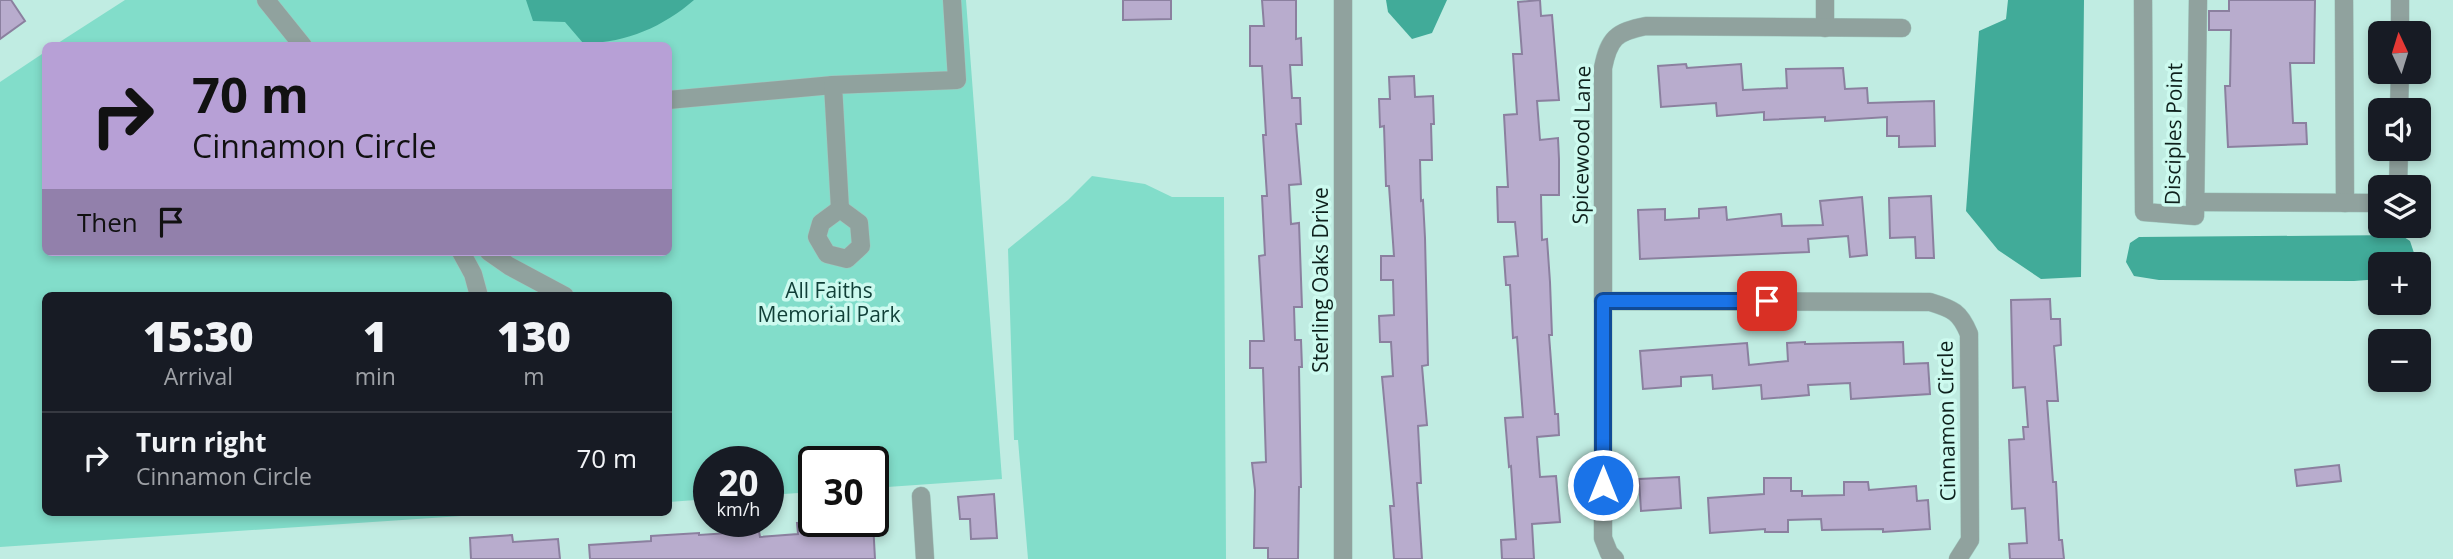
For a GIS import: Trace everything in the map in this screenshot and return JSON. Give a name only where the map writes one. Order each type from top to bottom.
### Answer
[{"type":"street","points":[[266,0],[300,42]]},
{"type":"street","points":[[672,100],[833,85],[957,80],[952,0]]},
{"type":"street","name":"Sterling Oaks Drive","points":[[1343,0],[1343,559]]},
{"type":"street","points":[[1825,0],[1825,28]]},
{"type":"street","name":"Disciples Point","points":[[2143,0],[2144,212],[2195,216],[2198,0]]},
{"type":"street","points":[[2344,0],[2345,204]]},
{"type":"street","points":[[2400,0],[2400,21]]},
{"type":"street","name":"Spicewood Lane","points":[[1603,301],[1603,68],[1606,50],[1615,37],[1627,30],[1646,26],[1902,28]]},
{"type":"street","points":[[833,85],[840,209]]},
{"type":"street","points":[[2195,202],[2368,203]]},
{"type":"street","points":[[463,256],[478,292]]},
{"type":"street","points":[[495,256],[558,292]]},
{"type":"street","points":[[1603,301],[1603,538],[1609,553],[1615,559]]},
{"type":"street","name":"Cinnamon Circle","points":[[1603,301],[1930,302],[1949,307],[1963,318],[1969,334],[1970,540],[1958,559]]},
{"type":"street","points":[[921,496],[925,559]]},
{"type":"green space","name":"All Faiths Memorial Park","points":[[125,0],[966,0],[1002,479],[889,487],[889,446],[798,446],[798,493],[784,494],[784,446],[693,446],[693,500],[672,502],[672,292],[42,292],[42,516],[461,516],[0,547],[0,82],[42,54],[42,256],[672,256],[672,42],[60,42]]},
{"type":"green space","points":[[1092,176],[1145,184],[1172,197],[1224,197],[1226,559],[1028,559],[1018,440],[1014,440],[1008,249],[1068,200]]},
{"type":"shaded area","points":[[526,0],[694,0],[656,26],[606,42],[582,42],[565,22],[533,21]]},
{"type":"shaded area","points":[[1386,0],[1447,0],[1432,33],[1412,39],[1388,12]]},
{"type":"shaded area","points":[[2008,0],[2084,0],[2081,277],[2041,279],[1998,250],[1966,211],[1979,31],[2006,19]]},
{"type":"shaded area","points":[[2368,235],[2368,238],[2406,238],[2410,241],[2414,252],[2368,252],[2368,280],[2159,280],[2134,276],[2126,262],[2130,243],[2139,237]]},
{"type":"building","points":[[0,0],[11,0],[25,21],[0,39]]},
{"type":"building","points":[[1123,0],[1171,0],[1171,19],[1123,20]]},
{"type":"building","points":[[1262,0],[1296,0],[1296,39],[1301,38],[1302,65],[1290,65],[1292,98],[1300,98],[1301,124],[1296,124],[1301,184],[1289,185],[1291,224],[1299,223],[1302,307],[1294,307],[1295,340],[1301,340],[1302,367],[1299,367],[1301,487],[1298,559],[1268,559],[1268,548],[1254,548],[1255,490],[1252,463],[1266,462],[1263,368],[1250,368],[1250,341],[1264,341],[1259,256],[1265,255],[1262,196],[1267,196],[1262,66],[1250,66],[1250,26],[1264,26]]},
{"type":"building","points":[[1540,0],[1541,16],[1552,15],[1559,100],[1537,101],[1540,140],[1558,138],[1559,195],[1541,195],[1542,240],[1547,239],[1552,335],[1549,335],[1559,435],[1537,437],[1540,477],[1556,476],[1560,522],[1532,524],[1534,559],[1502,559],[1501,540],[1516,539],[1505,418],[1523,417],[1517,337],[1513,338],[1510,285],[1506,285],[1504,257],[1518,256],[1515,222],[1498,222],[1497,187],[1508,187],[1504,115],[1517,114],[1513,54],[1522,54],[1518,2]]},
{"type":"building","points":[[2229,0],[2315,0],[2314,63],[2290,63],[2293,123],[2306,123],[2307,144],[2228,147],[2225,86],[2230,86],[2231,30],[2209,30],[2209,11],[2229,11]]},
{"type":"building","points":[[1686,64],[1687,68],[1741,64],[1743,90],[1787,88],[1786,69],[1843,68],[1845,89],[1867,88],[1868,103],[1934,101],[1935,146],[1899,147],[1899,136],[1887,136],[1887,117],[1825,121],[1825,117],[1764,120],[1764,112],[1717,116],[1716,103],[1661,107],[1658,66]]},
{"type":"building","points":[[1414,76],[1415,97],[1433,96],[1434,124],[1431,124],[1432,160],[1420,160],[1428,365],[1422,366],[1427,425],[1418,426],[1421,483],[1417,483],[1422,559],[1394,559],[1390,506],[1394,506],[1382,377],[1393,376],[1391,342],[1380,342],[1379,316],[1394,315],[1393,280],[1381,280],[1381,256],[1394,256],[1389,186],[1386,186],[1384,126],[1380,127],[1379,99],[1390,99],[1389,77]]},
{"type":"building","points":[[1931,196],[1934,258],[1916,258],[1915,237],[1890,238],[1889,198]]},
{"type":"building","points":[[1862,197],[1867,255],[1850,257],[1848,236],[1808,239],[1809,252],[1640,259],[1638,210],[1665,209],[1665,220],[1699,218],[1699,209],[1726,207],[1727,220],[1781,214],[1782,226],[1823,225],[1820,201]]},
{"type":"building","points":[[2050,299],[2051,319],[2060,319],[2061,345],[2054,346],[2058,401],[2047,401],[2059,540],[2062,540],[2064,559],[2010,559],[2009,544],[2027,543],[2025,508],[2012,509],[2009,440],[2024,439],[2023,427],[2028,427],[2025,387],[2013,388],[2011,300]]},
{"type":"building","points":[[1903,342],[1904,364],[1928,363],[1930,394],[1851,399],[1850,383],[1808,385],[1809,395],[1762,399],[1761,385],[1713,389],[1712,375],[1681,377],[1681,386],[1643,389],[1640,351],[1747,343],[1749,365],[1788,361],[1787,343]]},
{"type":"building","points":[[2339,465],[2341,481],[2297,486],[2295,470]]},
{"type":"building","points":[[1679,477],[1681,508],[1641,511],[1639,479]]},
{"type":"building","points":[[1764,478],[1791,478],[1791,491],[1802,491],[1802,496],[1844,495],[1844,482],[1868,482],[1869,490],[1916,486],[1917,501],[1928,500],[1930,529],[1883,532],[1883,529],[1822,530],[1821,519],[1788,520],[1788,532],[1765,532],[1765,529],[1710,533],[1708,498],[1764,494]]},
{"type":"building","points":[[994,494],[997,538],[971,539],[970,519],[960,519],[958,497]]},
{"type":"building","points":[[693,533],[693,537],[874,537],[875,559],[590,559],[589,545],[651,541],[651,536]]},
{"type":"building","points":[[512,535],[513,542],[558,539],[560,559],[471,559],[470,538]]},
{"type":"route","points":[[1603,485],[1603,301],[1767,301]]}]
